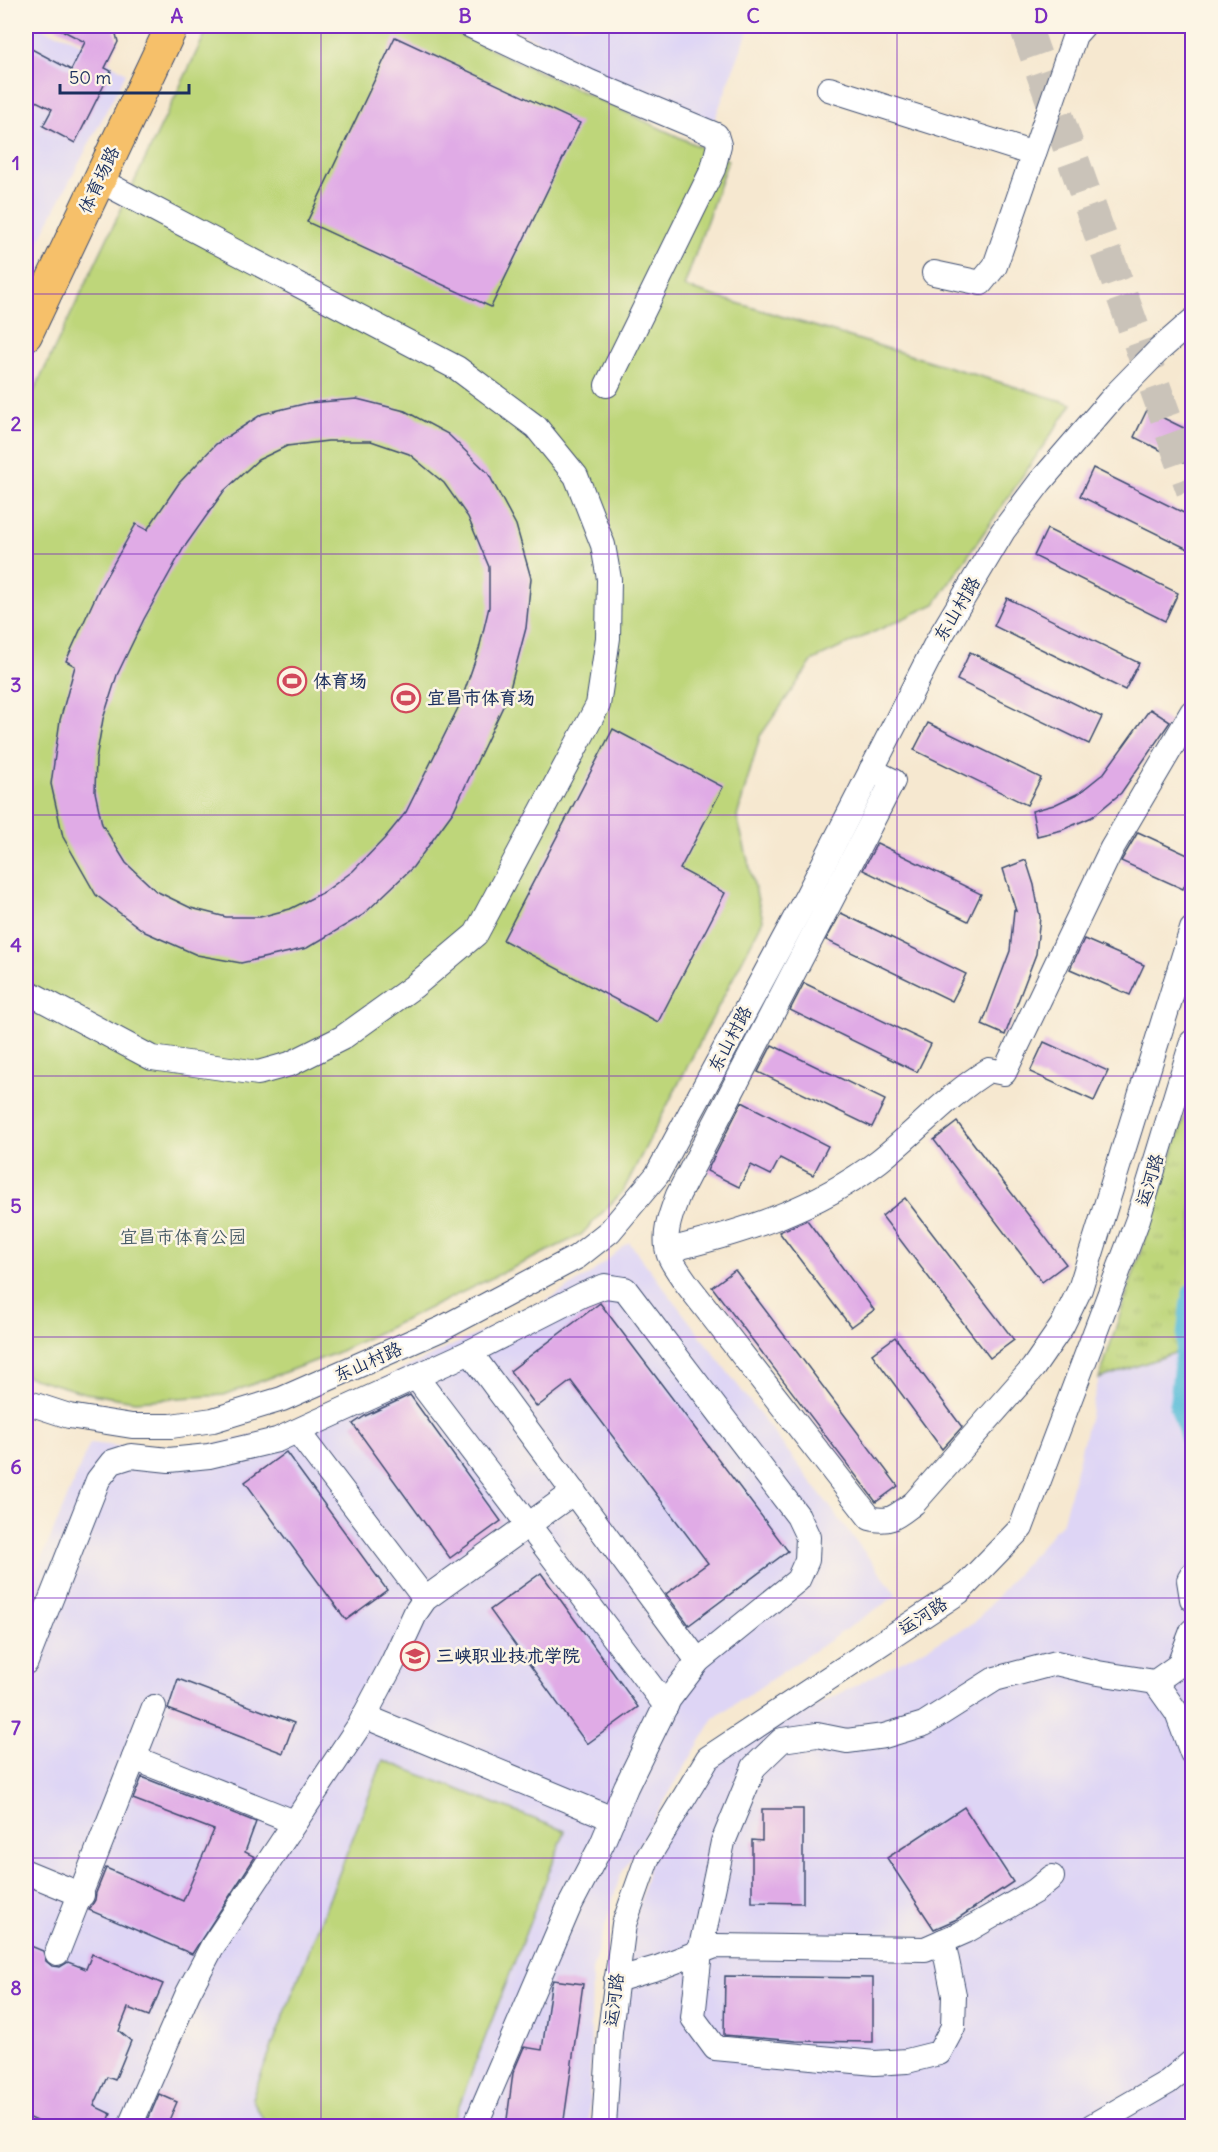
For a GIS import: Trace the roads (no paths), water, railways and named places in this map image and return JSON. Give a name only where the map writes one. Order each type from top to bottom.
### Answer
[{"type":"main road","name":"体育场路","points":[[26,292],[155,26]]},
{"type":"main road","name":"体育场路","points":[[26,335],[172,26]]},
{"type":"street","points":[[471,26],[590,82],[716,135],[719,145],[713,169],[607,385]]},
{"type":"street","points":[[934,273],[981,283],[995,266],[1075,35],[1083,26]]},
{"type":"street","points":[[829,90],[1034,154]]},
{"type":"street","points":[[26,991],[152,1058],[164,1060],[258,1073],[290,1064],[342,1038],[413,987],[476,934],[598,705],[608,638],[609,579],[603,545],[576,476],[536,427],[457,368],[99,180]]},
{"type":"street","name":"东山村路","points":[[26,1402],[69,1416],[132,1426],[171,1426],[213,1420],[282,1399],[441,1329],[577,1257],[610,1232],[657,1175],[806,898],[937,642],[1003,531],[1040,482],[1115,395],[1159,350],[1192,321]]},
{"type":"street","points":[[668,1250],[720,1238],[780,1218],[842,1187],[880,1160],[969,1083],[989,1070],[1004,1073],[1112,848],[1192,712]]},
{"type":"street","points":[[872,770],[893,781],[678,1195],[666,1233],[669,1255],[687,1284],[870,1518],[882,1521],[897,1516],[914,1503],[1033,1368],[1062,1326],[1080,1289],[1192,928]]},
{"type":"street","name":"运河路","points":[[604,2127],[610,2031],[624,1924],[647,1859],[708,1758],[959,1592],[1022,1528],[1138,1219],[1192,1041]]},
{"type":"street","points":[[26,1662],[98,1480],[112,1462],[131,1456],[169,1460],[209,1456],[277,1440],[470,1352],[582,1294],[604,1286],[625,1289],[798,1516],[808,1537],[807,1560],[798,1580],[698,1661],[666,1706],[602,1844],[568,1907],[475,2127]]},
{"type":"street","points":[[470,1352],[698,1661]]},
{"type":"street","points":[[416,1377],[666,1706]]},
{"type":"street","points":[[298,1432],[425,1599]]},
{"type":"street","points":[[130,2127],[188,1993],[212,1947],[364,1716],[416,1612],[425,1599],[574,1492]]},
{"type":"street","points":[[1192,1575],[1189,1580],[1192,1599]]},
{"type":"street","points":[[943,1941],[954,1995],[953,2027],[939,2053],[907,2061],[875,2063],[715,2048],[693,2018],[700,1952],[723,1842],[754,1767],[782,1740],[817,1734],[847,1741],[884,1736],[924,1724],[995,1679],[1056,1663],[1098,1673],[1155,1682],[1179,1665],[1192,1631]]},
{"type":"street","points":[[1155,1682],[1177,1713],[1192,1753]]},
{"type":"street","points":[[57,1953],[82,1894],[153,1707]]},
{"type":"street","points":[[364,1716],[613,1818]]},
{"type":"street","points":[[134,1758],[294,1822]]},
{"type":"street","points":[[26,1872],[82,1894]]},
{"type":"street","points":[[616,1980],[660,1967],[715,1946],[925,1949],[966,1931],[1035,1891],[1052,1877]]},
{"type":"street","points":[[1092,2127],[1168,2082],[1192,2062]]},
{"type":"waterway","points":[[1192,1292],[1178,1405],[1192,1446]]},
{"type":"tunnel","points":[[1025,26],[1192,490]]},
{"type":"place","name":"体育场","points":[[292,681]]},
{"type":"place","name":"宜昌市体育场","points":[[406,698]]},
{"type":"place","name":"三峡职业技术学院","points":[[415,1656]]},
{"type":"park label","name":"宜昌市体育公园","points":[[183,1237]]}]
